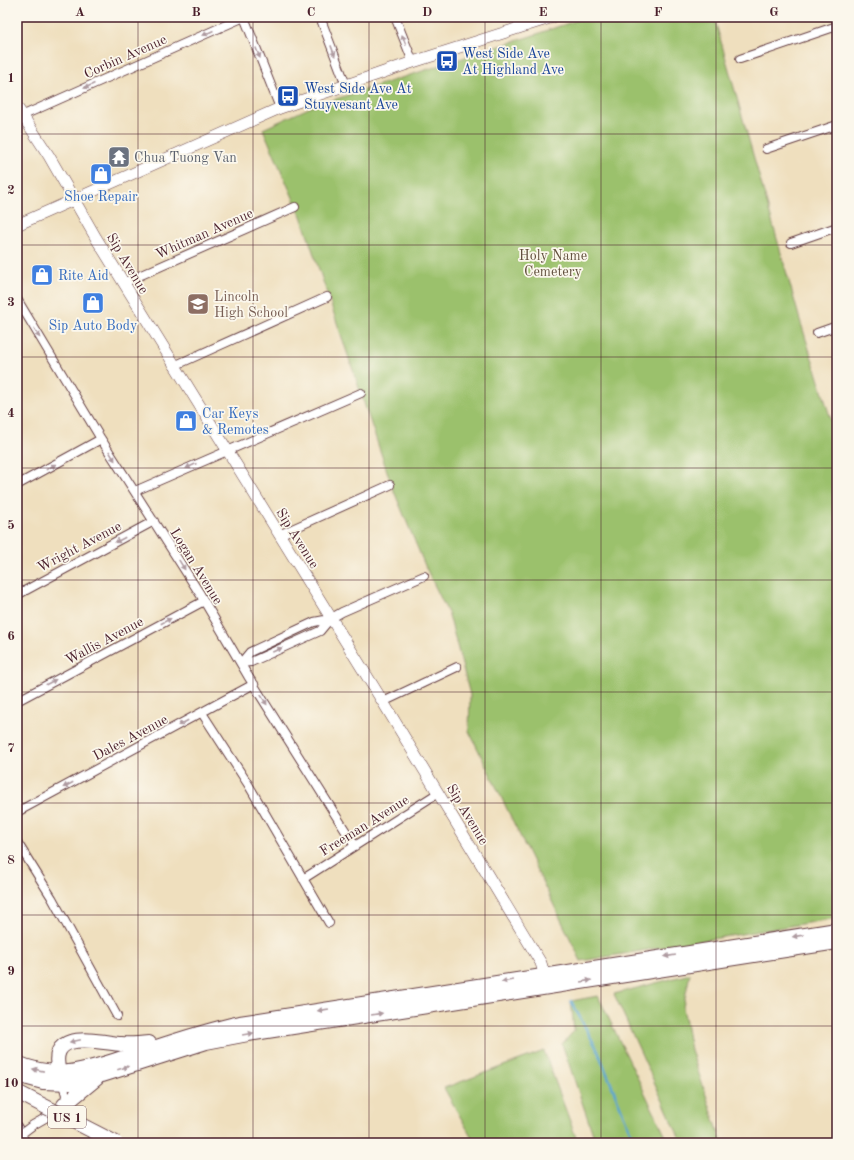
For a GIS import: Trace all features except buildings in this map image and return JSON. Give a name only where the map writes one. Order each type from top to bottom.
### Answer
[{"type":"highway","points":[[17,1063],[61,1078],[78,1081],[220,1039],[837,930]]},
{"type":"highway","points":[[17,1086],[35,1080],[61,1078],[71,1072],[98,1066],[183,1038],[257,1020],[837,942]]},
{"type":"highway","points":[[61,1078],[57,1062],[60,1051],[68,1042],[84,1040],[129,1045],[183,1038]]},
{"type":"highway","points":[[64,1105],[102,1074]]},
{"type":"highway","points":[[17,1075],[35,1080]]},
{"type":"highway","name":"US 1","points":[[17,1092],[116,1143]]},
{"type":"highway","name":"US 1","points":[[17,1103],[95,1143]]},
{"type":"street","points":[[244,17],[280,108]]},
{"type":"street","name":"Corbin Avenue","points":[[19,113],[244,17]]},
{"type":"street","points":[[320,17],[346,85]]},
{"type":"street","points":[[395,17],[413,62]]},
{"type":"street","points":[[17,225],[280,108],[530,21],[553,17]]},
{"type":"street","points":[[740,59],[837,26]]},
{"type":"street","name":"Sip Avenue","points":[[19,113],[49,156],[123,283],[330,619],[383,702],[541,963],[546,981]]},
{"type":"street","points":[[766,149],[837,125]]},
{"type":"street","name":"Whitman Avenue","points":[[123,283],[295,207]]},
{"type":"street","points":[[791,243],[837,227]]},
{"type":"street","points":[[174,366],[327,297]]},
{"type":"street","name":"Logan Avenue","points":[[17,299],[101,439],[204,601],[355,846]]},
{"type":"street","points":[[817,332],[837,326]]},
{"type":"street","points":[[135,491],[226,450],[360,393]]},
{"type":"street","points":[[17,485],[101,439]]},
{"type":"street","points":[[278,535],[390,485]]},
{"type":"street","name":"Wright Avenue","points":[[17,595],[154,521]]},
{"type":"street","points":[[241,663],[251,662],[320,631],[330,619],[424,576]]},
{"type":"street","name":"Wallis Avenue","points":[[17,701],[204,601]]},
{"type":"street","points":[[383,702],[457,668]]},
{"type":"street","name":"Dales Avenue","points":[[17,812],[254,684]]},
{"type":"street","points":[[202,713],[248,784],[329,923]]},
{"type":"street","name":"Freeman Avenue","points":[[303,879],[438,794]]},
{"type":"street","points":[[17,842],[52,898],[117,1016]]},
{"type":"street","points":[[19,1135],[59,1110],[64,1105],[66,1098],[61,1078]]},
{"type":"street","points":[[17,1126],[19,1135],[26,1143]]},
{"type":"green space","name":"Holy Name Cemetery","points":[[586,17],[714,17],[800,320],[837,439],[837,918],[581,961],[469,731],[470,695],[449,615],[426,568],[393,489],[301,216],[263,129],[311,107]]},
{"type":"green space","points":[[690,974],[683,1007],[691,1050],[722,1143],[682,1143],[614,994]]},
{"type":"green space","points":[[598,996],[669,1143],[596,1143],[562,1044],[574,1031],[571,1001]]},
{"type":"green space","points":[[544,1051],[578,1143],[475,1143],[444,1088]]},
{"type":"waterway","points":[[571,1001],[597,1049],[635,1143]]},
{"type":"place","name":"West Side Ave At Highland Ave","points":[[447,61]]},
{"type":"place","name":"West Side Ave At Stuyvesant Ave","points":[[288,96]]},
{"type":"place","name":"Chua Tuong Van","points":[[119,157]]},
{"type":"place","name":"Shoe Repair","points":[[101,174]]},
{"type":"place","name":"Rite Aid","points":[[42,275]]},
{"type":"place","name":"Sip Auto Body","points":[[93,303]]},
{"type":"place","name":"Lincoln High School","points":[[198,304]]},
{"type":"place","name":"Car Keys & Remotes","points":[[186,421]]}]
